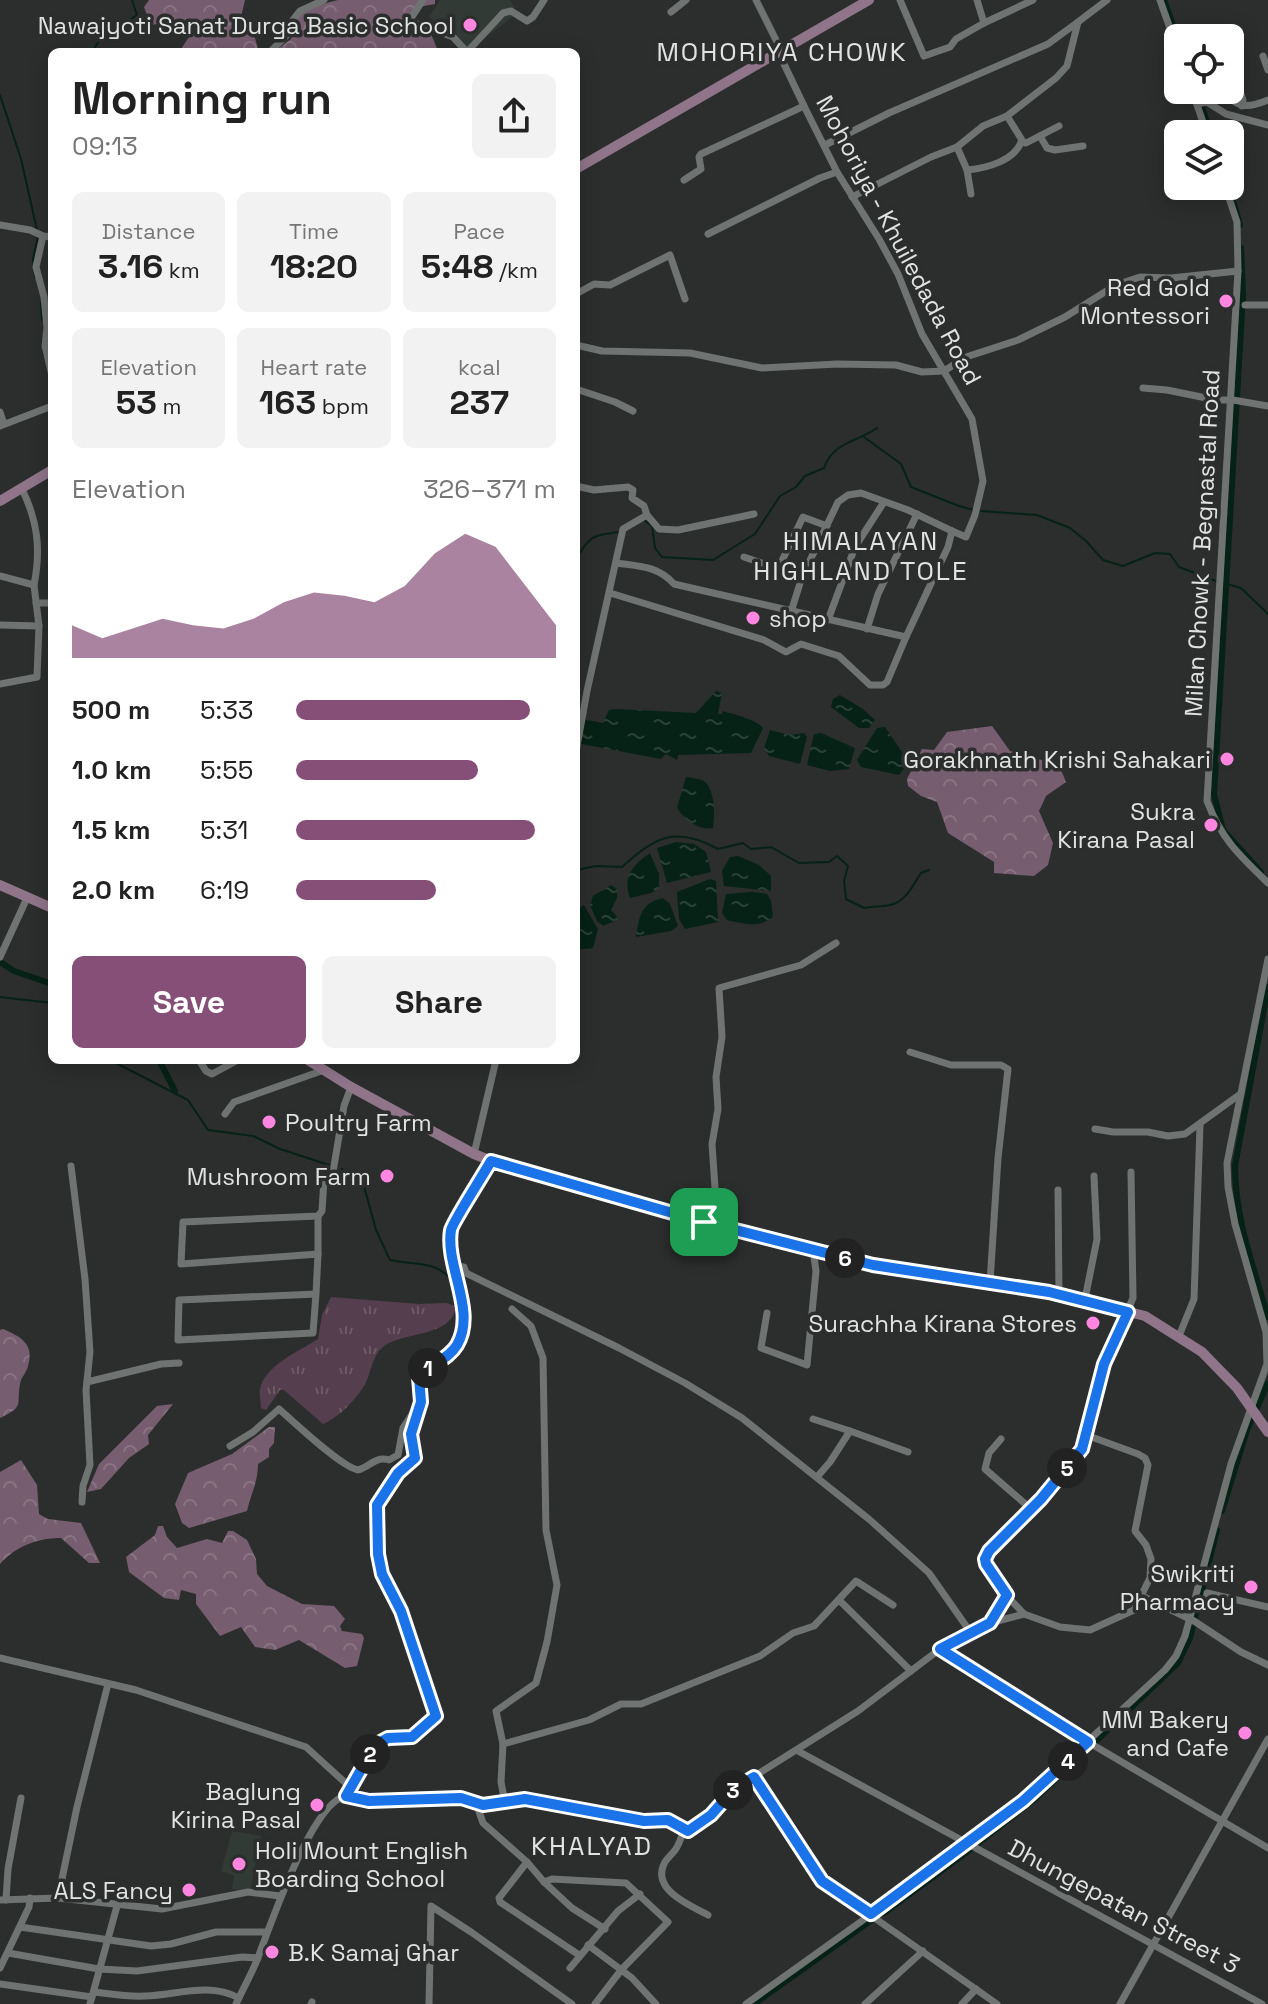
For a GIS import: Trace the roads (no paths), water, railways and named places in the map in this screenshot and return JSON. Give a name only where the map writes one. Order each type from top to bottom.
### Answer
[{"type":"main road","points":[[580,167],[866,1]]},
{"type":"main road","points":[[0,501],[48,473]]},
{"type":"main road","points":[[0,885],[48,906]]},
{"type":"main road","points":[[314,1064],[351,1087],[491,1161],[704,1222],[873,1265],[1059,1294],[1145,1316],[1202,1352],[1237,1388],[1268,1432]]},
{"type":"street","points":[[274,48],[289,33],[300,11],[324,0]]},
{"type":"street","points":[[423,0],[409,21],[453,37],[463,48]]},
{"type":"street","points":[[471,48],[503,13],[511,11],[527,21],[544,0]]},
{"type":"street","points":[[671,12],[686,0]]},
{"type":"street","name":"Mohoriya - Khuiledada Road","points":[[756,0],[837,172],[898,274],[922,334],[972,419],[983,481],[966,537],[952,531]]},
{"type":"street","points":[[900,0],[924,56],[950,47],[956,39],[984,23],[1033,0]]},
{"type":"street","points":[[977,0],[984,23]]},
{"type":"street","points":[[825,145],[889,113],[1048,44],[1107,0]]},
{"type":"street","points":[[1160,0],[1168,24]]},
{"type":"street","points":[[852,197],[957,147],[983,126],[1007,116],[1067,66],[1078,22]]},
{"type":"street","points":[[1263,56],[1268,70]]},
{"type":"street","points":[[1239,104],[1252,107],[1268,100]]},
{"type":"street","points":[[1197,104],[1202,120]]},
{"type":"street","points":[[1210,104],[1226,114],[1268,125]]},
{"type":"street","points":[[684,180],[701,169],[701,154],[804,106]]},
{"type":"street","points":[[1007,116],[1021,142]]},
{"type":"street","points":[[1021,142],[1026,143],[1059,126]]},
{"type":"street","points":[[1040,136],[1047,148],[1055,150],[1083,146]]},
{"type":"street","points":[[967,170],[992,165],[1013,155],[1021,142]]},
{"type":"street","points":[[957,147],[967,170],[971,194]]},
{"type":"street","points":[[708,234],[837,172]]},
{"type":"street","name":"Milan Chowk - Begnastal Road","points":[[1230,200],[1237,222],[1238,271],[1207,801],[1217,827],[1231,847],[1268,883]]},
{"type":"street","points":[[0,225],[43,235],[36,267],[48,311]]},
{"type":"street","points":[[580,292],[594,284],[610,285],[670,255],[685,299]]},
{"type":"street","points":[[580,346],[602,351],[690,353],[762,368],[837,364],[896,365],[922,372],[944,371],[966,357],[1018,340],[1065,317],[1116,285],[1140,277],[1171,278],[1238,271]]},
{"type":"street","points":[[1245,305],[1268,305]]},
{"type":"street","points":[[48,323],[45,346],[48,359]]},
{"type":"street","points":[[1143,388],[1268,406]]},
{"type":"street","points":[[580,390],[633,411]]},
{"type":"street","points":[[0,412],[2,425],[48,408]]},
{"type":"street","points":[[580,487],[594,490],[628,487],[633,490],[632,498],[644,506],[647,515],[659,529],[678,530],[754,514]]},
{"type":"street","points":[[0,684],[37,677],[39,626],[34,585],[40,552],[22,489]]},
{"type":"street","points":[[610,593],[764,640],[786,652],[801,644],[839,656],[870,685],[887,682],[948,547],[952,531],[861,493],[848,495],[838,502],[802,577],[791,612]]},
{"type":"street","points":[[828,620],[855,547],[884,502]]},
{"type":"street","points":[[867,629],[893,560],[917,514]]},
{"type":"street","points":[[580,726],[623,533],[647,515]]},
{"type":"street","points":[[779,567],[803,517],[827,526]]},
{"type":"street","points":[[744,557],[802,577]]},
{"type":"street","points":[[616,563],[653,568],[665,574],[674,584],[906,637]]},
{"type":"street","points":[[0,576],[34,585]]},
{"type":"street","points":[[36,603],[48,603]]},
{"type":"street","points":[[0,625],[39,626]]},
{"type":"street","points":[[0,957],[27,898]]},
{"type":"street","points":[[704,1222],[715,1188],[712,1144],[718,1109],[716,1077],[722,1037],[719,988],[801,965],[836,943]]},
{"type":"street","points":[[746,2004],[1032,1794],[1092,1744],[1176,1656],[1231,1464],[1255,1413],[1267,1364],[1266,1332],[1235,1224],[1227,1163],[1268,959]]},
{"type":"street","points":[[910,1052],[951,1065],[1001,1065],[1008,1069],[998,1158],[990,1282]]},
{"type":"street","points":[[202,1064],[212,1074],[231,1064]]},
{"type":"street","points":[[474,1154],[495,1064]]},
{"type":"street","points":[[225,1114],[234,1102],[324,1070]]},
{"type":"street","points":[[316,1294],[179,1300],[178,1340],[313,1333],[316,1294],[318,1254],[318,1216],[322,1211],[324,1179],[333,1172],[344,1106],[351,1087]]},
{"type":"street","points":[[1095,1129],[1168,1136],[1185,1134],[1239,1095]]},
{"type":"street","points":[[1179,1336],[1194,1299],[1200,1126]]},
{"type":"street","points":[[346,1796],[375,1745],[388,1738],[412,1737],[436,1716],[406,1626],[382,1574],[378,1554],[377,1505],[398,1473],[415,1458],[411,1434],[421,1402],[419,1377],[426,1369],[451,1354],[461,1335],[465,1318],[460,1309],[462,1296],[454,1266],[451,1229],[491,1161]]},
{"type":"street","points":[[71,1166],[85,1279],[90,1352],[87,1382],[90,1465],[83,1486],[82,1502]]},
{"type":"street","points":[[1086,1435],[1145,1458],[1148,1465],[1135,1531],[1146,1545],[1151,1559],[1150,1578],[1134,1610],[1090,1630],[1060,1627],[1024,1614],[991,1573],[985,1559],[1082,1449],[1104,1364],[1133,1298],[1131,1172]]},
{"type":"street","points":[[1085,1299],[1097,1239],[1094,1176]]},
{"type":"street","points":[[1058,1190],[1059,1294]]},
{"type":"street","points":[[318,1216],[183,1222],[181,1264],[318,1254]]},
{"type":"street","points":[[767,1313],[761,1348],[807,1365],[816,1271],[813,1250]]},
{"type":"street","points":[[454,1266],[464,1267],[466,1273],[685,1383],[742,1418],[817,1477],[929,1573],[971,1633]]},
{"type":"street","points":[[501,1804],[503,1744],[496,1711],[536,1683],[557,1585],[546,1530],[543,1358],[531,1326],[512,1309]]},
{"type":"street","points":[[87,1382],[161,1364],[179,1363]]},
{"type":"street","points":[[230,1446],[253,1432],[279,1409],[352,1469],[358,1470],[374,1460],[389,1460],[398,1455],[403,1428],[421,1402]]},
{"type":"street","points":[[813,1419],[908,1452]]},
{"type":"street","points":[[817,1477],[850,1431]]},
{"type":"street","points":[[1001,1439],[989,1453],[985,1469],[1031,1509]]},
{"type":"street","points":[[503,1744],[589,1720],[621,1704],[641,1704],[760,1656],[793,1633],[814,1626],[856,1581],[893,1605]]},
{"type":"street","points":[[1193,1602],[1205,1606],[1207,1593],[1268,1607]]},
{"type":"street","points":[[990,1623],[1007,1595]]},
{"type":"street","points":[[1142,1596],[1189,1618],[1241,1652],[1257,1657],[1268,1665]]},
{"type":"street","points":[[839,1600],[911,1671]]},
{"type":"street","points":[[0,1984],[92,1998],[209,1989],[227,1992],[237,2001],[258,1958],[280,1896],[307,1840],[335,1800],[346,1796],[369,1801],[461,1798],[476,1803],[501,1804],[525,1799],[644,1821],[668,1820],[684,1829],[695,1827],[711,1815],[734,1789],[858,1711],[940,1649],[990,1623],[1024,1614]]},
{"type":"street","points":[[940,1649],[1268,1848]]},
{"type":"street","points":[[0,1658],[174,1702],[306,1747],[351,1788]]},
{"type":"street","points":[[58,1898],[108,1684]]},
{"type":"street","points":[[1120,2004],[1268,1739]]},
{"type":"street","name":"Dhungepatan Street 3","points":[[798,1751],[1262,2004]]},
{"type":"street","points":[[754,1777],[822,1881],[997,2004]]},
{"type":"street","points":[[21,1798],[3,1900],[58,1898],[162,1909],[248,1892],[280,1896]]},
{"type":"street","points":[[476,1803],[483,1823],[572,1908],[605,1929]]},
{"type":"street","points":[[684,1829],[679,1845],[665,1862],[663,1884],[676,1897],[708,1915]]},
{"type":"street","points":[[527,1862],[499,1898],[500,1902],[579,1955]]},
{"type":"street","points":[[544,1882],[552,1879],[626,1883],[668,1922],[622,1969],[595,2004]]},
{"type":"street","points":[[570,1968],[618,1911],[640,1894]]},
{"type":"street","points":[[0,1968],[29,1907],[30,1898]]},
{"type":"street","points":[[92,1998],[117,1906]]},
{"type":"street","points":[[430,2004],[431,1906],[572,2004]]},
{"type":"street","points":[[20,1927],[151,1946],[216,1932],[267,1932]]},
{"type":"street","points":[[588,1945],[622,1969],[656,2004]]},
{"type":"street","points":[[865,2004],[923,1951]]},
{"type":"street","points":[[8,1953],[99,1969],[137,1971],[242,1957],[258,1958]]},
{"type":"street","points":[[962,2004],[976,1989]]},
{"type":"water","points":[[716,691],[722,693],[718,714],[722,711],[739,716],[763,728],[751,753],[678,755],[677,760],[666,754],[661,759],[580,744],[580,719],[603,723],[609,710],[696,713]]},
{"type":"water","points":[[840,695],[875,720],[869,728],[859,728],[831,707],[833,699]]},
{"type":"water","points":[[885,727],[909,762],[899,775],[861,767],[857,760],[877,728]]},
{"type":"water","points":[[770,730],[790,735],[804,733],[807,737],[800,764],[769,756],[764,748]]},
{"type":"water","points":[[821,733],[855,748],[849,769],[830,771],[807,765],[814,734]]},
{"type":"water","points":[[686,777],[705,782],[711,791],[713,828],[702,828],[692,823],[677,808]]},
{"type":"water","points":[[676,842],[694,844],[706,852],[711,872],[667,883],[657,848]]},
{"type":"water","points":[[650,853],[659,874],[659,888],[630,898],[628,877]]},
{"type":"water","points":[[738,856],[759,865],[771,876],[771,891],[724,886],[722,871],[730,857]]},
{"type":"water","points":[[710,879],[716,881],[718,922],[685,929],[679,919],[677,892]]},
{"type":"water","points":[[611,885],[617,889],[617,898],[611,910],[619,919],[603,926],[597,921],[590,905],[593,896]]},
{"type":"water","points":[[726,894],[767,894],[773,917],[757,924],[727,920],[722,913]]},
{"type":"water","points":[[663,898],[670,904],[678,926],[671,931],[636,937],[642,912],[650,903]]},
{"type":"water","points":[[584,905],[598,929],[593,948],[580,950],[580,908]]},
{"type":"waterway","points":[[95,48],[99,41],[137,15],[132,0]]},
{"type":"waterway","points":[[1164,0],[1173,24]]},
{"type":"waterway","points":[[0,95],[21,159],[37,230]]},
{"type":"waterway","points":[[1201,104],[1206,120]]},
{"type":"waterway","points":[[1233,200],[1240,225]]},
{"type":"waterway","points":[[35,277],[33,259],[38,237]]},
{"type":"waterway","points":[[1241,248],[1243,294],[1214,794],[1223,830],[1261,872]]},
{"type":"waterway","points":[[41,302],[42,320]]},
{"type":"waterway","points":[[42,342],[44,355]]},
{"type":"waterway","points":[[644,520],[652,526],[655,548],[662,557],[713,560],[755,534],[780,496],[796,487],[805,476],[824,468],[839,448],[877,428]]},
{"type":"waterway","points":[[864,437],[901,464],[911,487],[974,510]]},
{"type":"waterway","points":[[981,511],[1037,515],[1070,528],[1103,560],[1123,566],[1155,553],[1170,554],[1179,567],[1216,581]]},
{"type":"waterway","points":[[580,553],[593,538],[621,532]]},
{"type":"waterway","points":[[1223,583],[1241,588],[1268,614]]},
{"type":"waterway","points":[[580,869],[622,867],[645,848],[678,836],[718,849],[743,843],[751,849],[771,847],[799,863],[829,862],[837,856],[848,866],[844,881],[846,899],[864,908],[896,903],[921,873],[929,870]]},
{"type":"waterway","points":[[0,962],[14,971],[48,983]]},
{"type":"waterway","points":[[1268,987],[1235,1166],[1242,1224],[1268,1317]]},
{"type":"waterway","points":[[0,997],[48,1003]]},
{"type":"waterway","points":[[118,1064],[188,1100],[208,1130],[253,1136],[280,1149],[329,1165]]},
{"type":"waterway","points":[[161,1064],[175,1091]]},
{"type":"waterway","points":[[342,1169],[364,1186],[376,1230],[390,1260],[433,1267],[455,1283]]},
{"type":"waterway","points":[[1222,1511],[1247,1430],[1268,1383]]},
{"type":"waterway","points":[[976,1845],[1036,1798],[1178,1663],[1190,1638],[1217,1530]]},
{"type":"waterway","points":[[884,1913],[971,1849]]},
{"type":"waterway","points":[[754,2004],[873,1919]]},
{"type":"place","name":"Nawajyoti Sanat Durga Basic School","points":[[470,25]]},
{"type":"place","name":"Red Gold Montessori","points":[[1226,301]]},
{"type":"place","name":"shop","points":[[753,618]]},
{"type":"place","name":"Gorakhnath Krishi Sahakari","points":[[1227,759]]},
{"type":"place","name":"Sukra Kirana Pasal","points":[[1211,825]]},
{"type":"place","name":"Poultry Farm","points":[[269,1122]]},
{"type":"place","name":"Mushroom Farm","points":[[387,1176]]},
{"type":"place","name":"Surachha Kirana Stores","points":[[1093,1323]]},
{"type":"place","name":"Swikriti Pharmacy","points":[[1251,1587]]},
{"type":"place","name":"MM Bakery and Cafe","points":[[1245,1733]]},
{"type":"place","name":"Baglung Kirina Pasal","points":[[317,1805]]},
{"type":"place","name":"Holi Mount English Boarding School","points":[[239,1864]]},
{"type":"place","name":"ALS Fancy","points":[[189,1890]]},
{"type":"place","name":"B.K Samaj Ghar","points":[[272,1952]]},
{"type":"district","name":"MOHORIYA CHOWK","points":[[782,52]]},
{"type":"district","name":"HIMALAYAN HIGHLAND TOLE","points":[[861,556]]},
{"type":"district","name":"KHALYAD","points":[[592,1846]]}]
